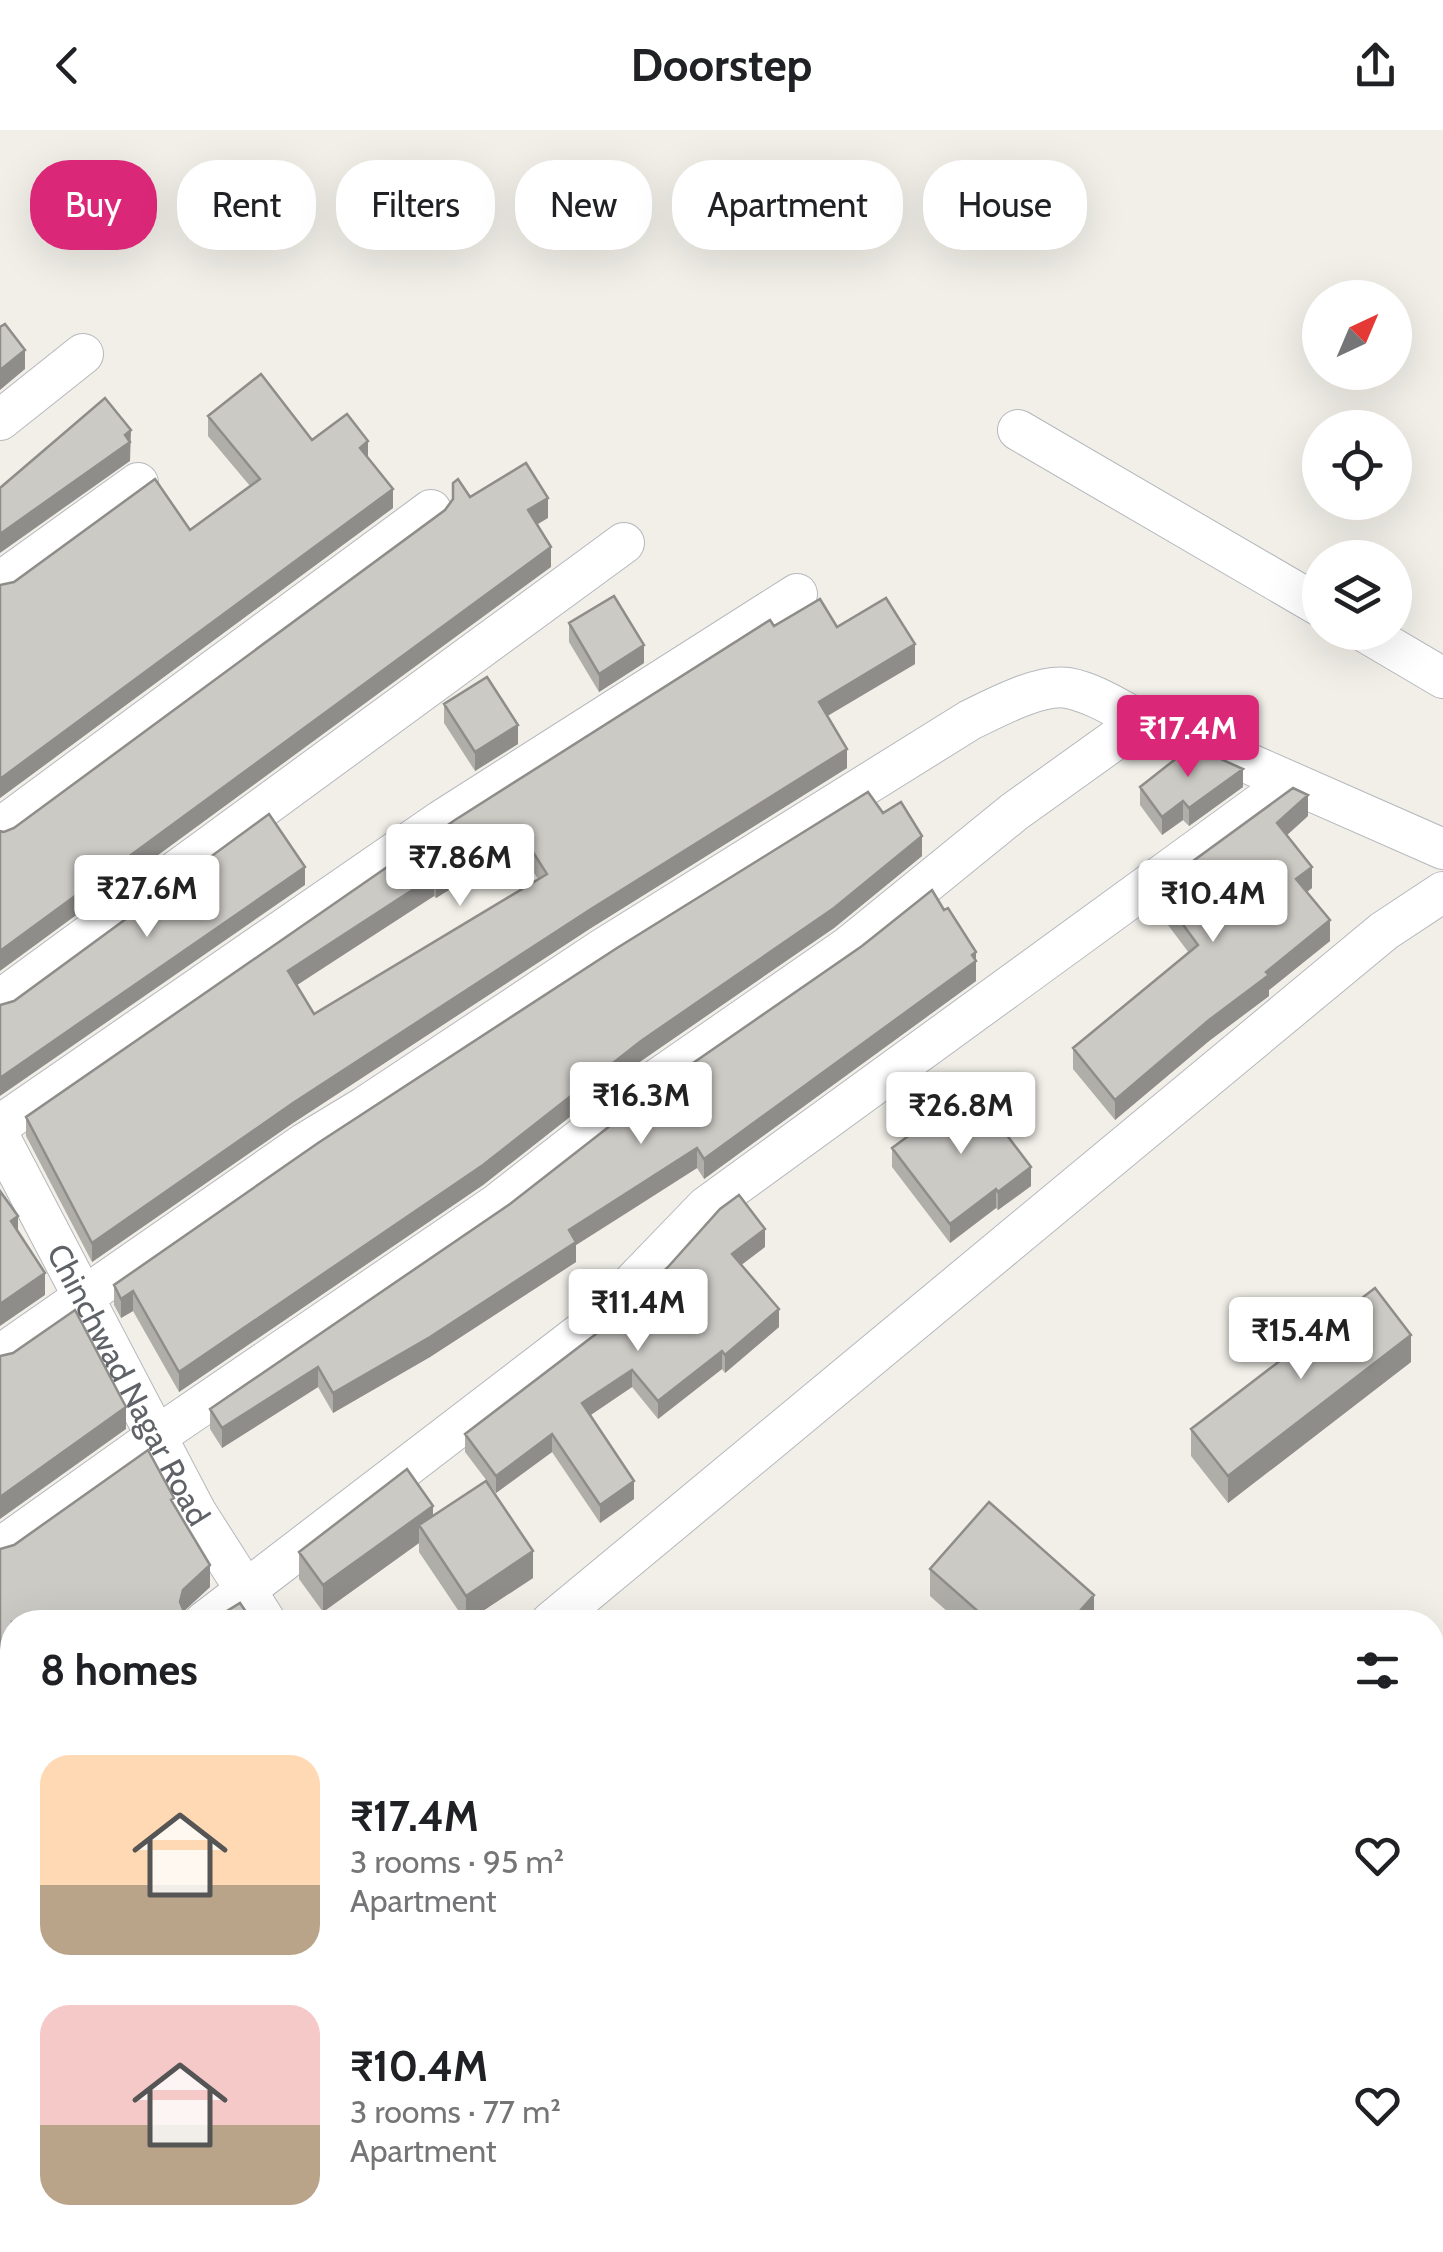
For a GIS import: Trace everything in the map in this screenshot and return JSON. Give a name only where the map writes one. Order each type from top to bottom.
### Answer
[{"type":"street","points":[[0,420],[83,354]]},
{"type":"street","points":[[1018,430],[1302,596]]},
{"type":"street","points":[[0,582],[138,483]]},
{"type":"street","points":[[0,828],[430,510]]},
{"type":"street","points":[[0,1000],[624,543]]},
{"type":"street","points":[[0,1126],[442,820],[797,594]]},
{"type":"street","points":[[1396,650],[1443,678]]},
{"type":"street","points":[[0,1356],[304,1142],[382,1096],[604,948],[970,720],[1004,704],[1065,687],[1097,698],[1141,721],[1152,721],[1443,849]]},
{"type":"street","points":[[0,1548],[497,1204],[656,1080],[848,948],[1014,812],[1141,721]]},
{"type":"street","points":[[256,1607],[594,1323],[706,1207],[1290,782]]},
{"type":"street","points":[[565,1610],[1384,931],[1443,892]]},
{"type":"street","name":"Chinchwad Nagar Road","points":[[0,1138],[9,1180],[83,1297],[196,1512],[256,1607]]},
{"type":"building","points":[[5,324],[25,350],[0,370],[0,327]]},
{"type":"building","points":[[261,374],[312,440],[347,414],[368,441],[360,448],[393,489],[0,779],[0,585],[14,582],[155,479],[190,530],[260,479],[208,416]]},
{"type":"building","points":[[105,398],[131,430],[125,435],[130,442],[0,534],[0,488]]},
{"type":"building","points":[[526,463],[548,498],[528,510],[551,547],[0,951],[0,831],[14,828],[445,510],[453,499],[453,483],[458,479],[470,497]]},
{"type":"building","points":[[614,596],[644,645],[599,674],[569,623]]},
{"type":"building","points":[[886,598],[915,644],[819,702],[847,749],[591,909],[293,1103],[92,1243],[26,1117],[455,820],[770,620],[774,626],[820,599],[837,627]],"holes":[[[517,827],[547,874],[314,1014],[288,971]]]},
{"type":"building","points":[[487,677],[518,725],[475,752],[444,704]]},
{"type":"building","points":[[1192,746],[1243,769],[1189,808],[1183,801],[1162,817],[1140,787]]},
{"type":"building","points":[[1293,788],[1308,795],[1277,823],[1312,867],[1296,879],[1330,920],[1266,972],[1269,975],[1115,1100],[1073,1048],[1198,945],[1156,888]]},
{"type":"building","points":[[868,792],[883,813],[901,802],[922,836],[834,908],[641,1041],[483,1165],[179,1372],[133,1291],[121,1299],[114,1285],[318,1143],[617,948]]},
{"type":"building","points":[[269,814],[305,867],[0,1078],[0,1005],[14,1001]]},
{"type":"building","points":[[932,890],[976,952],[972,955],[976,961],[704,1159],[697,1148],[569,1230],[576,1242],[430,1337],[333,1393],[318,1367],[222,1428],[210,1409],[510,1204],[670,1079],[862,946]]},
{"type":"building","points":[[972,1089],[1031,1167],[950,1224],[892,1148]]},
{"type":"building","points":[[0,1191],[18,1216],[11,1221],[45,1273],[0,1304]]},
{"type":"building","points":[[739,1195],[765,1229],[732,1254],[779,1309],[725,1355],[722,1351],[658,1401],[632,1370],[582,1403],[634,1481],[600,1505],[552,1434],[496,1476],[465,1434],[609,1324],[720,1209]]},
{"type":"building","points":[[1375,1288],[1411,1335],[1228,1476],[1191,1429]]},
{"type":"building","points":[[75,1310],[126,1407],[0,1497],[0,1356],[13,1353]]},
{"type":"building","points":[[148,1450],[174,1498],[171,1500],[210,1565],[183,1590],[180,1602],[183,1610],[0,1610],[0,1549],[14,1545]]},
{"type":"building","points":[[407,1469],[433,1506],[323,1585],[299,1552]]},
{"type":"building","points":[[486,1481],[533,1551],[466,1596],[419,1525]]},
{"type":"building","points":[[989,1502],[1094,1595],[1081,1610],[976,1610],[930,1569]]}]
